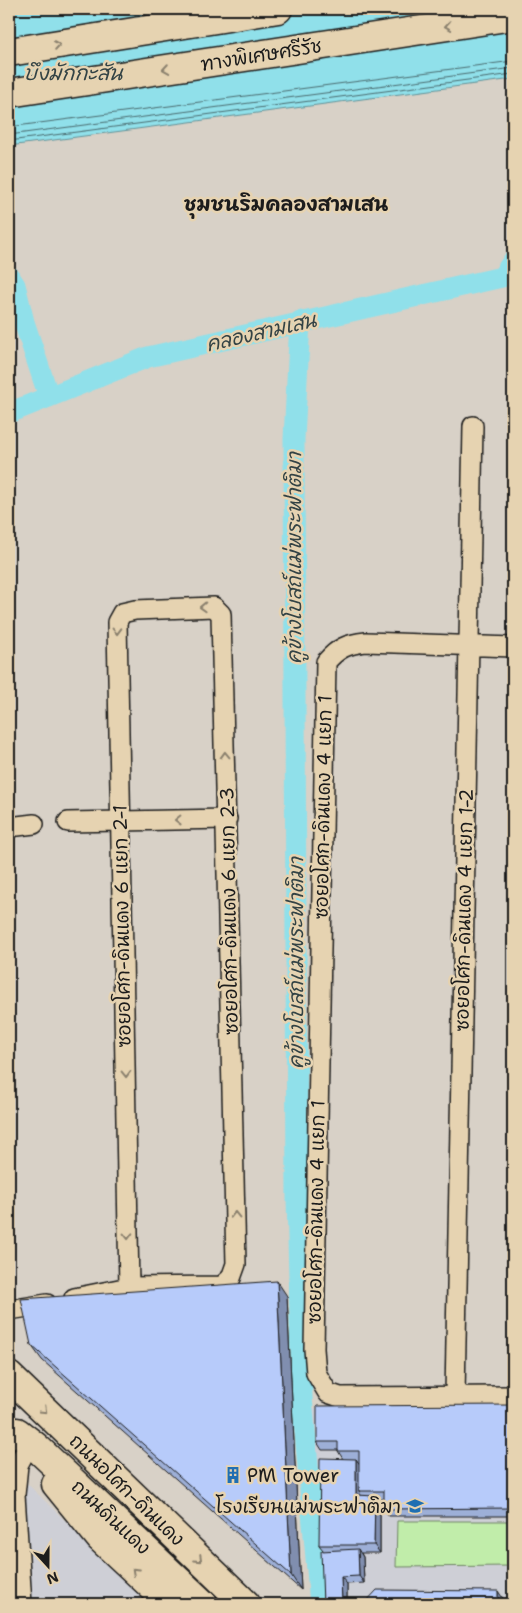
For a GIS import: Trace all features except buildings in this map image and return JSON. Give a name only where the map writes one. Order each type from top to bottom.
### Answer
[{"type":"main road","points":[[9,52],[278,9]]},
{"type":"main road","name":"ทางพิเศษศรีรัช","points":[[9,93],[513,16]]},
{"type":"main road","name":"ถนนอโศก-ดินแดง","points":[[9,1376],[246,1604]]},
{"type":"main road","points":[[22,1437],[74,1508],[100,1538],[170,1604]]},
{"type":"main road","name":"ถนนดินแดง","points":[[22,1437],[203,1604]]},
{"type":"street","name":"ซอยอโศก-ดินแดง 4 แยก 1-2","points":[[455,1395],[473,426]]},
{"type":"street","name":"ซอยอโศก-ดินแดง 6 แยก 2-3","points":[[129,1287],[222,1286],[230,1278],[236,1264],[221,614],[214,607],[168,608]]},
{"type":"street","name":"ซอยอโศก-ดินแดง 6 แยก 2-1","points":[[129,1287],[119,822],[117,622],[122,613],[135,610],[168,608]]},
{"type":"street","name":"ซอยอโศก-ดินแดง 4 แยก 1","points":[[468,646],[366,642],[349,644],[336,650],[326,662],[314,1349],[316,1373],[328,1393],[340,1396],[513,1396]]},
{"type":"street","points":[[468,646],[513,647]]},
{"type":"street","points":[[68,822],[227,819]]},
{"type":"street","points":[[9,827],[34,824]]},
{"type":"street","points":[[9,1310],[129,1287]]},
{"type":"street","points":[[22,1437],[15,1495],[22,1604]]},
{"type":"shaded area","name":"โรงเรียนแม่พระฟาติมา","points":[[513,1405],[513,1604],[325,1604],[310,1408]]},
{"type":"shaded area","points":[[9,1466],[77,1532],[151,1604],[9,1604]]},
{"type":"green space","points":[[397,1521],[513,1521],[513,1566],[396,1567]]},
{"type":"water","name":"บึงมักกะสัน","points":[[9,9],[513,9],[513,79],[9,146]]},
{"type":"waterway","name":"คลองสามเสน","points":[[9,413],[148,357],[502,277],[513,261]]},
{"type":"waterway","points":[[9,276],[15,285],[24,322],[49,397]]},
{"type":"waterway","name":"คูข้างโบสถ์แม่พระฟาติมา","points":[[300,321],[294,439],[297,1198],[302,1398],[320,1604]]},
{"type":"place","name":"PM Tower","points":[[233,1475]]},
{"type":"place","name":"โรงเรียนแม่พระฟาติมา","points":[[415,1506]]},
{"type":"district","name":"ชุมชนริมคลองสามเสน","points":[[286,204]]}]
